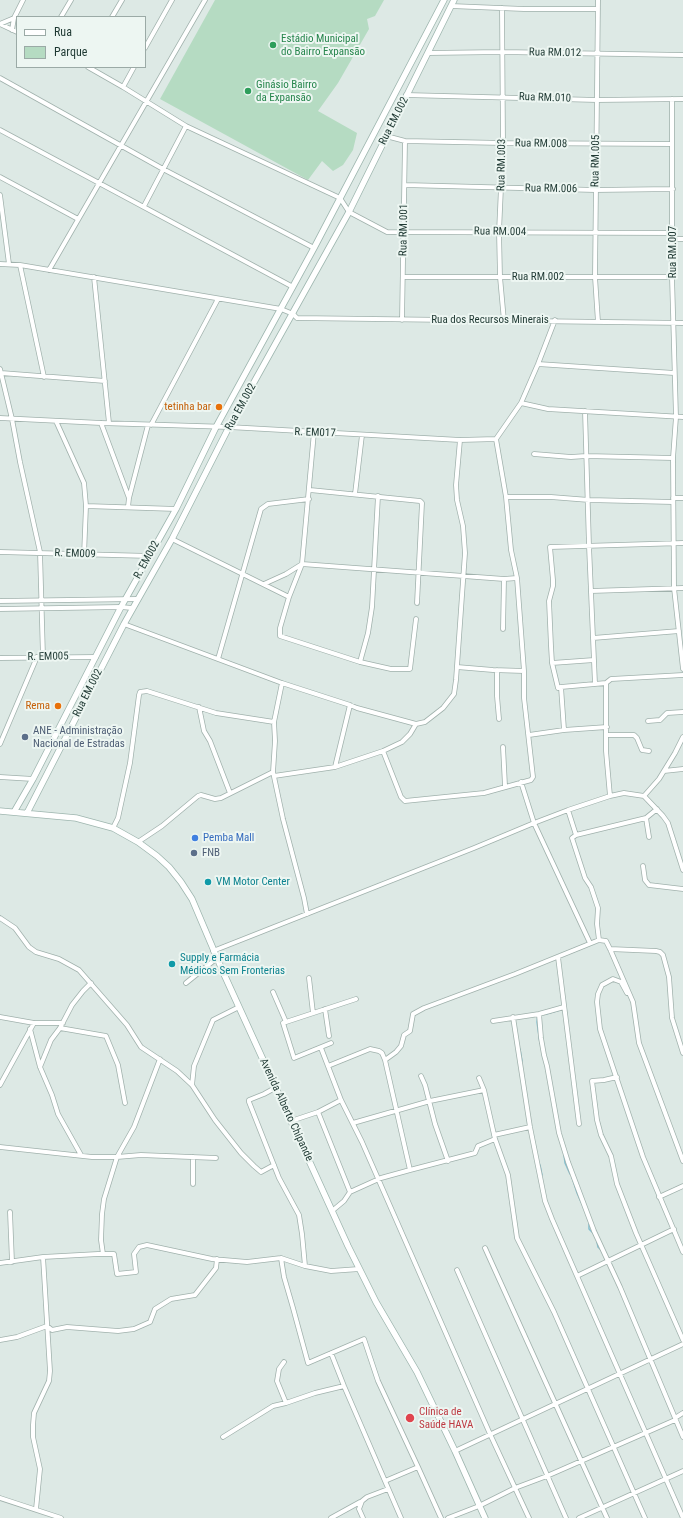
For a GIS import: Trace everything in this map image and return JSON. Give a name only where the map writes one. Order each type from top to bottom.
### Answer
[{"type":"street","points":[[12,30],[14,18],[23,0]]},
{"type":"street","points":[[62,16],[71,0]]},
{"type":"street","points":[[113,16],[122,0]]},
{"type":"street","points":[[146,46],[172,0]]},
{"type":"street","points":[[49,270],[205,0]]},
{"type":"street","name":"Rua EM.002","points":[[281,309],[444,0]]},
{"type":"street","name":"Rua EM.002","points":[[27,813],[132,608],[172,539],[229,427],[295,316],[349,212],[454,0]]},
{"type":"street","name":"Rua RM.005","points":[[598,0],[594,277],[598,322]]},
{"type":"street","points":[[451,6],[598,9]]},
{"type":"street","name":"Rua RM.003","points":[[502,8],[502,144],[499,232],[500,277],[504,321]]},
{"type":"street","points":[[0,24],[14,18]]},
{"type":"street","points":[[0,24],[16,32]]},
{"type":"street","name":"Rua RM.012","points":[[428,53],[502,52],[683,55]]},
{"type":"street","points":[[90,68],[124,87],[186,126],[340,198]]},
{"type":"street","points":[[124,87],[134,68]]},
{"type":"street","points":[[0,78],[163,169],[314,248]]},
{"type":"street","name":"Rua RM.010","points":[[406,95],[597,100],[683,99]]},
{"type":"street","name":"Rua RM.007","points":[[672,99],[672,277],[676,417],[673,458],[674,588],[683,669]]},
{"type":"street","points":[[144,206],[186,126]]},
{"type":"street","points":[[0,130],[144,206],[292,287]]},
{"type":"street","name":"Rua RM.008","points":[[386,136],[405,140],[502,144],[672,144]]},
{"type":"street","name":"Rua RM.001","points":[[402,320],[405,231],[405,140]]},
{"type":"street","points":[[0,177],[78,219]]},
{"type":"street","name":"Rua RM.006","points":[[405,185],[595,190],[672,189]]},
{"type":"street","points":[[0,195],[8,264]]},
{"type":"street","name":"Rua RM.004","points":[[340,198],[349,212],[387,232],[673,233]]},
{"type":"street","points":[[673,239],[683,239]]},
{"type":"street","points":[[0,264],[20,265],[281,309],[295,316]]},
{"type":"street","points":[[20,265],[44,377]]},
{"type":"street","name":"Rua RM.002","points":[[404,276],[672,277]]},
{"type":"street","points":[[94,277],[109,424]]},
{"type":"street","points":[[128,507],[129,498],[150,425],[218,299]]},
{"type":"street","name":"R. EM002","points":[[14,812],[33,779],[122,607],[176,509],[216,427],[281,309]]},
{"type":"street","name":"Rua dos Recursos Minerais","points":[[295,316],[402,320],[555,320],[683,323]]},
{"type":"street","points":[[383,751],[401,797],[405,801],[484,793],[531,780],[533,777],[524,698],[524,671],[516,578],[511,550],[506,497],[496,440],[521,403],[555,320]]},
{"type":"street","points":[[538,364],[674,373]]},
{"type":"street","points":[[43,657],[40,552],[12,419],[0,371],[44,377],[105,381]]},
{"type":"street","points":[[521,403],[548,409],[683,417]]},
{"type":"street","points":[[585,411],[595,684]]},
{"type":"street","name":"R. EM017","points":[[0,418],[109,424],[229,427],[460,440],[496,440]]},
{"type":"street","points":[[56,421],[84,483],[86,506],[84,555]]},
{"type":"street","points":[[101,423],[129,498]]},
{"type":"street","points":[[314,432],[310,490],[302,564],[289,597],[280,628],[280,636],[360,662],[392,669],[410,669],[416,619]]},
{"type":"street","points":[[355,494],[362,435]]},
{"type":"street","points":[[124,624],[282,683],[357,708],[416,724],[425,722],[443,708],[454,694],[465,554],[463,526],[457,500],[456,486],[460,440]]},
{"type":"street","points":[[534,454],[571,457],[673,458]]},
{"type":"street","points":[[310,490],[378,496],[420,501],[422,503],[417,603]]},
{"type":"street","points":[[360,662],[368,633],[372,607],[378,496]]},
{"type":"street","points":[[506,497],[551,497],[589,500],[673,500],[683,498]]},
{"type":"street","points":[[218,659],[261,509],[268,504],[309,500]]},
{"type":"street","points":[[86,506],[176,509]]},
{"type":"street","points":[[172,539],[289,597]]},
{"type":"street","points":[[683,543],[550,547],[553,586],[549,601],[552,662],[558,688],[606,683],[611,679],[683,675]]},
{"type":"street","name":"R. EM009","points":[[0,552],[150,556]]},
{"type":"street","points":[[264,584],[286,574],[302,564],[504,579],[516,578]]},
{"type":"street","points":[[503,629],[504,579]]},
{"type":"street","points":[[591,591],[683,588]]},
{"type":"street","points":[[0,601],[137,599]]},
{"type":"street","points":[[0,609],[132,608]]},
{"type":"street","points":[[593,638],[680,633]]},
{"type":"street","points":[[0,744],[37,657]]},
{"type":"street","name":"R. EM005","points":[[0,658],[96,657]]},
{"type":"street","points":[[552,662],[594,660]]},
{"type":"street","points":[[457,667],[524,671]]},
{"type":"street","points":[[497,670],[497,696],[500,719]]},
{"type":"street","points":[[282,683],[274,722],[275,741],[273,774],[307,914]]},
{"type":"street","points":[[606,683],[606,751],[610,796]]},
{"type":"street","points":[[561,687],[564,730]]},
{"type":"street","points":[[114,828],[118,818],[130,763],[140,692],[147,691],[216,713],[274,722]]},
{"type":"street","points":[[335,767],[350,705]]},
{"type":"street","points":[[199,707],[204,731],[210,741],[230,793]]},
{"type":"street","points":[[648,721],[660,720],[667,713],[683,712]]},
{"type":"street","points":[[138,842],[162,826],[198,796],[201,795],[215,799],[221,798],[273,774],[335,767],[383,751],[402,742],[410,734],[416,724]]},
{"type":"street","points":[[529,735],[564,730],[607,727]]},
{"type":"street","points":[[607,735],[634,735],[637,738],[642,750],[650,752]]},
{"type":"street","points":[[644,796],[664,772],[683,737]]},
{"type":"street","points":[[503,747],[505,786]]},
{"type":"street","points":[[664,772],[683,770]]},
{"type":"street","points":[[0,777],[33,779]]},
{"type":"street","points":[[521,782],[534,823],[590,943]]},
{"type":"street","points":[[214,950],[534,823],[610,796],[630,793],[644,796],[657,809],[668,823],[683,870]]},
{"type":"street","points":[[599,940],[597,924],[598,908],[591,887],[585,878],[572,838],[646,818],[657,809]]},
{"type":"street","points":[[568,810],[576,836]]},
{"type":"street","name":"Avenida Alberto Chipande","points":[[0,811],[76,818],[114,828],[138,842],[169,867],[181,882],[192,899],[239,1007],[359,1269],[417,1372],[485,1518]]},
{"type":"street","points":[[646,818],[649,837]]},
{"type":"street","points":[[643,866],[646,883],[649,885],[683,889]]},
{"type":"street","points":[[0,918],[15,928],[29,947],[36,952],[59,958],[79,970],[127,1025],[141,1047],[177,1071],[192,1085],[215,1120],[241,1153],[261,1172],[274,1165]]},
{"type":"street","points":[[385,1060],[396,1052],[401,1046],[404,1035],[410,1031],[413,1014],[424,1008],[558,957],[590,943],[599,940],[606,941],[630,995],[635,1013],[639,1043],[683,1161]]},
{"type":"street","points":[[610,948],[656,951],[664,955],[669,977],[672,1018],[683,1053]]},
{"type":"street","points":[[558,957],[579,1124]]},
{"type":"street","points":[[186,983],[217,958]]},
{"type":"street","points":[[309,978],[313,1013]]},
{"type":"street","points":[[630,995],[626,992],[621,982],[613,979],[602,985],[598,994],[598,1017],[600,1029],[643,1157],[683,1250]]},
{"type":"street","points":[[40,1067],[47,1048],[77,998],[91,983]]},
{"type":"street","points":[[273,992],[286,1022]]},
{"type":"street","points":[[331,1043],[294,1058],[283,1023],[356,999]]},
{"type":"street","points":[[192,1085],[194,1066],[213,1020],[239,1007]]},
{"type":"street","points":[[493,1021],[539,1014],[564,1008]]},
{"type":"street","points":[[324,1009],[328,1036]]},
{"type":"street","points":[[539,1014],[542,1043],[559,1133],[568,1162],[594,1231],[683,1437]]},
{"type":"street","points":[[0,1017],[34,1023],[61,1025],[106,1036],[118,1065],[125,1103]]},
{"type":"street","points":[[513,1017],[530,1127],[545,1201],[682,1517]]},
{"type":"street","points":[[0,1085],[34,1023]]},
{"type":"street","points":[[30,1029],[40,1067],[58,1114],[81,1155]]},
{"type":"street","points":[[321,1048],[341,1100],[353,1123],[490,1434],[529,1518]]},
{"type":"street","points":[[328,1066],[370,1049],[382,1053],[397,1110],[410,1170]]},
{"type":"street","points":[[103,1254],[101,1240],[104,1199],[117,1157],[134,1127],[160,1059]]},
{"type":"street","points":[[420,1076],[430,1100],[435,1124],[448,1161]]},
{"type":"street","points":[[617,1077],[592,1081],[595,1107],[601,1135],[611,1156],[617,1184],[641,1244],[683,1340]]},
{"type":"street","points":[[479,1078],[484,1090],[495,1139],[508,1175],[517,1238],[554,1312],[614,1447],[633,1494],[645,1518]]},
{"type":"street","points":[[276,1088],[249,1100],[249,1102],[281,1183],[299,1215],[305,1266]]},
{"type":"street","points":[[353,1123],[430,1100],[484,1090]]},
{"type":"street","points":[[291,1121],[318,1112],[341,1100]]},
{"type":"street","points":[[318,1112],[350,1192]]},
{"type":"street","points":[[494,1134],[530,1127]]},
{"type":"street","points":[[332,1211],[344,1201],[350,1192],[378,1180],[410,1170],[475,1154],[478,1146],[495,1139]]},
{"type":"street","points":[[0,1147],[92,1157],[141,1155],[216,1158]]},
{"type":"street","points":[[193,1157],[193,1184]]},
{"type":"street","points":[[659,1197],[683,1186]]},
{"type":"street","points":[[10,1212],[12,1262]]},
{"type":"street","points":[[577,1276],[607,1260],[674,1229]]},
{"type":"street","points":[[0,1263],[43,1257],[114,1254],[117,1274],[136,1272],[134,1254],[139,1247],[147,1245],[217,1259],[247,1262],[281,1258],[305,1266],[331,1271],[359,1269]]},
{"type":"street","points":[[485,1248],[607,1518]]},
{"type":"street","points":[[36,1509],[40,1469],[33,1437],[34,1413],[48,1381],[50,1371],[43,1257]]},
{"type":"street","points":[[281,1258],[284,1277],[308,1363],[364,1339],[378,1381],[441,1518]]},
{"type":"street","points":[[47,1326],[52,1330],[67,1327],[118,1331],[134,1329],[150,1322],[155,1309],[171,1299],[196,1295],[216,1268],[217,1259]]},
{"type":"street","points":[[457,1270],[566,1518]]},
{"type":"street","points":[[0,1340],[17,1337],[47,1326]]},
{"type":"street","points":[[455,1451],[588,1390],[683,1344]]},
{"type":"street","points":[[331,1353],[401,1518]]},
{"type":"street","points":[[284,1362],[279,1369],[277,1381],[286,1403]]},
{"type":"street","points":[[223,1437],[272,1406],[344,1386]]},
{"type":"street","points":[[448,1518],[479,1506],[515,1488],[547,1476],[646,1433],[675,1419],[683,1413]]},
{"type":"street","points":[[385,1481],[418,1467]]},
{"type":"street","points":[[579,1518],[683,1471]]},
{"type":"street","points":[[331,1518],[367,1497],[388,1489]]},
{"type":"street","points":[[0,1498],[62,1518]]},
{"type":"street","points":[[362,1501],[359,1509],[363,1518]]},
{"type":"green space","name":"Ginásio Bairro da Expansão","points":[[215,0],[384,0],[375,16],[367,19],[369,29],[338,83],[318,111],[357,133],[353,150],[343,165],[333,171],[322,161],[308,180],[160,99]]},
{"type":"waterway","points":[[546,1014],[560,1010]]},
{"type":"waterway","points":[[538,1014],[537,1022],[540,1043]]},
{"type":"waterway","points":[[520,1049],[522,1061]]},
{"type":"waterway","points":[[564,1155],[565,1163],[570,1174]]},
{"type":"waterway","points":[[540,1165],[542,1175]]},
{"type":"waterway","points":[[572,1177],[581,1202]]},
{"type":"waterway","points":[[589,1224],[589,1229],[594,1234]]},
{"type":"waterway","points":[[597,1242],[598,1247],[601,1250]]},
{"type":"place","name":"Estádio Municipal do Bairro Expansão","points":[[273,45]]},
{"type":"place","name":"Ginásio Bairro da Expansão","points":[[248,91]]},
{"type":"place","name":"tetinha bar","points":[[219,407]]},
{"type":"place","name":"Rema","points":[[58,706]]},
{"type":"place","name":"ANE - Administração Nacional de Estradas","points":[[25,737]]},
{"type":"place","name":"Pemba Mall","points":[[195,838]]},
{"type":"place","name":"FNB","points":[[194,853]]},
{"type":"place","name":"VM Motor Center","points":[[208,882]]},
{"type":"place","name":"Supply e Farmácia Médicos Sem Fronterias","points":[[172,964]]},
{"type":"place","name":"Clínica de Saúde HAVA","points":[[410,1418]]}]
